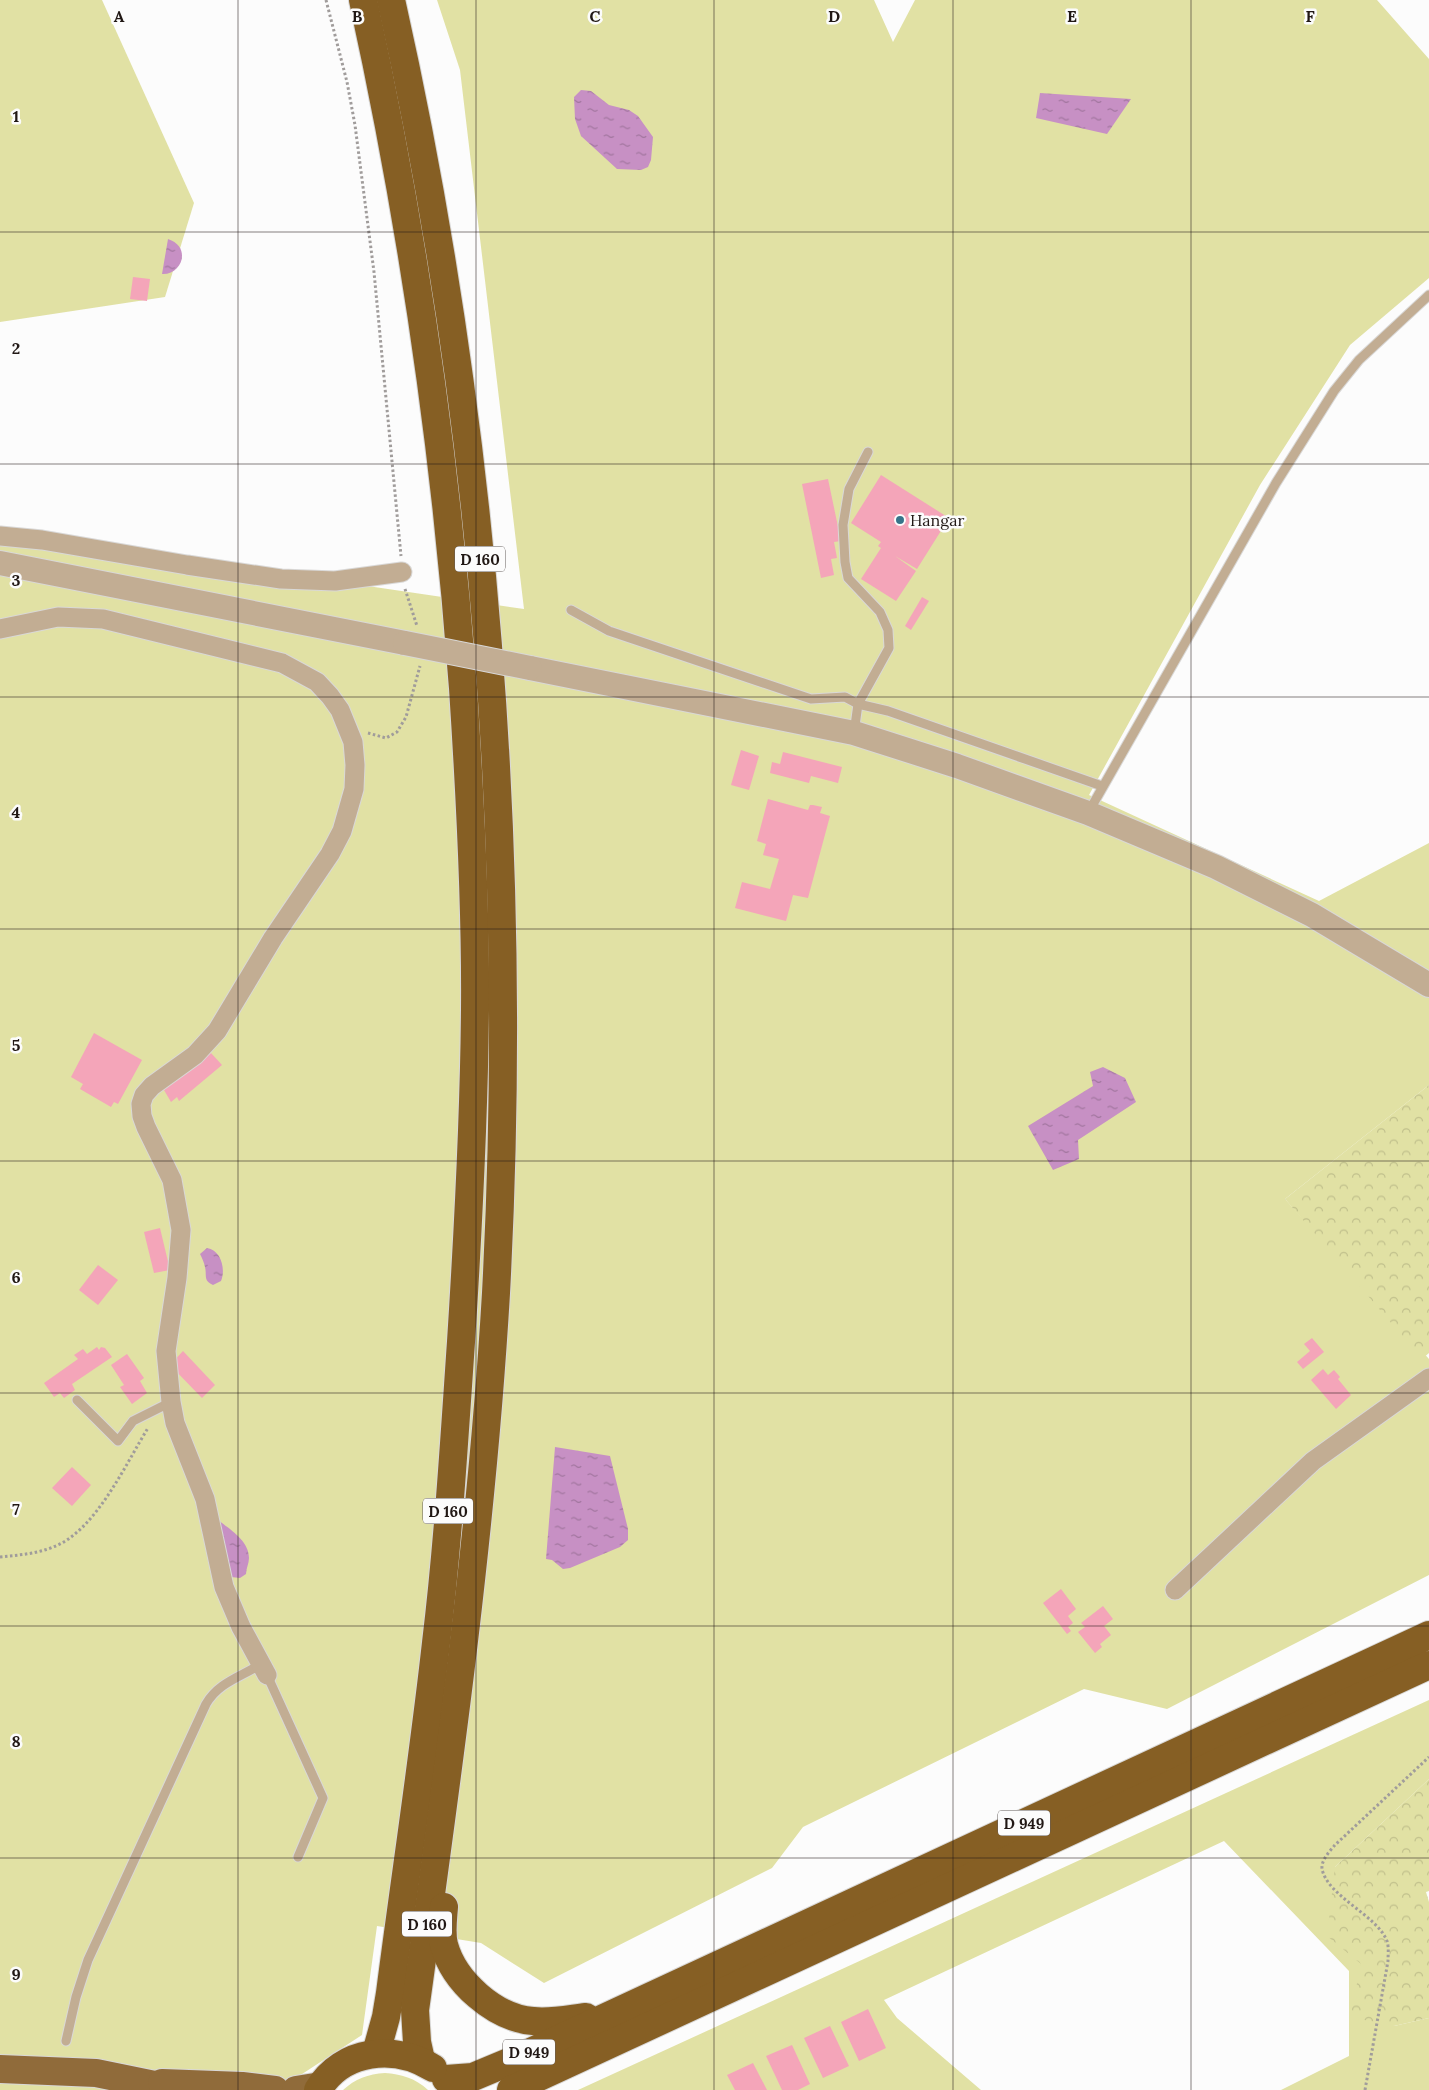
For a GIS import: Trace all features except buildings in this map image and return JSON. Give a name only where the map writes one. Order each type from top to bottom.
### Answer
[{"type":"highway","name":"D 160","points":[[363,0],[407,222],[439,438],[454,576],[465,714],[472,843],[475,964],[475,1044],[468,1229],[457,1406],[437,1641],[390,1993],[376,2053]]},
{"type":"highway","name":"D 160","points":[[392,0],[436,227],[466,433],[488,644],[502,922],[502,1125],[496,1291],[476,1540],[416,2010],[417,2042],[421,2060]]},
{"type":"highway","name":"D 949","points":[[450,2085],[485,2072],[1429,1635]]},
{"type":"highway","name":"D 949","points":[[511,2090],[1429,1665]]},
{"type":"highway","points":[[445,1787],[442,1935],[444,1947],[450,1961],[460,1976],[487,2003],[516,2017],[531,2021],[547,2022],[610,2014]]},
{"type":"highway","points":[[312,2089],[355,2058],[376,2053],[407,2055],[421,2060],[450,2085]]},
{"type":"main road","points":[[0,2069],[96,2074],[179,2090]]},
{"type":"main road","points":[[145,2082],[242,2086],[275,2090]]},
{"type":"street","points":[[0,536],[42,540],[186,566],[281,579],[359,580],[402,572]]},
{"type":"street","points":[[0,563],[412,636],[530,668],[854,733],[957,766],[1088,814],[1216,866],[1312,915],[1429,985]]},
{"type":"street","points":[[0,628],[58,617],[103,619],[282,663],[317,682],[340,710],[353,742],[354,789],[342,831],[330,854],[273,938],[216,1031],[195,1055],[152,1086],[144,1095],[141,1104],[142,1116],[146,1127],[172,1180],[181,1230],[177,1278],[166,1351],[175,1423],[205,1499],[224,1587],[241,1626],[264,1669]]},
{"type":"street","points":[[1175,1590],[1313,1461],[1429,1378]]},
{"type":"lane","points":[[1088,814],[1102,786],[1276,483],[1334,392],[1359,360],[1429,295]]},
{"type":"lane","points":[[854,733],[858,704],[890,648],[888,630],[880,612],[848,578],[845,562],[843,525],[849,489],[868,452]]},
{"type":"lane","points":[[571,610],[609,631],[811,699],[845,697],[858,704],[888,711],[1102,786]]},
{"type":"lane","points":[[77,1400],[118,1441],[133,1421],[171,1402]]},
{"type":"lane","points":[[66,2041],[76,1997],[88,1960],[206,1704],[211,1695],[225,1682],[264,1669],[323,1798],[298,1857]]},
{"type":"path","points":[[326,0],[347,82],[355,125],[374,272],[394,466],[402,572],[412,636]]},
{"type":"path","points":[[349,730],[386,738],[397,732],[406,717],[420,670]]},
{"type":"path","points":[[0,1557],[39,1552],[54,1547],[79,1532],[102,1503],[149,1427]]},
{"type":"path","points":[[1365,2090],[1388,1961],[1387,1942],[1380,1930],[1332,1886],[1322,1868],[1324,1859],[1334,1845],[1429,1757]]},
{"type":"green space","points":[[0,0],[102,0],[194,203],[165,297],[0,322]]},
{"type":"green space","points":[[437,0],[874,0],[893,42],[915,0],[1377,0],[1429,59],[1429,278],[1350,345],[1260,485],[1089,795],[1319,901],[1429,843],[1429,1085],[1285,1199],[1429,1359],[1429,1575],[1167,1709],[1084,1689],[803,1827],[772,1868],[544,1983],[481,1943],[377,1926],[362,2035],[299,2076],[299,2090],[0,2090],[0,532],[524,609],[460,70]]},
{"type":"green space","points":[[1429,1085],[1429,1353],[1422,1359],[1285,1199]]},
{"type":"green space","points":[[1429,1700],[1429,1779],[1335,1867],[1361,1963],[1394,2026],[1429,2018],[1429,2090],[1281,2090],[1349,2056],[1349,1971],[1224,1841],[884,2000],[897,2018],[981,2090],[578,2090]]},
{"type":"green space","points":[[1429,1779],[1429,1891],[1426,1892],[1429,1902],[1429,2018],[1394,2026],[1350,2017],[1361,1964],[1327,1936],[1335,1867]]},
{"type":"green space","points":[[385,2073],[408,2077],[428,2090],[343,2090],[362,2078]]},
{"type":"water","points":[[581,90],[591,91],[609,105],[629,110],[638,116],[653,137],[651,160],[648,167],[641,170],[617,169],[581,136],[575,119],[574,97]]},
{"type":"water","points":[[1040,93],[1131,99],[1107,134],[1036,118]]},
{"type":"water","points":[[168,239],[180,248],[182,260],[175,270],[162,274]]},
{"type":"water","points":[[1103,1067],[1125,1078],[1136,1102],[1078,1140],[1079,1159],[1053,1170],[1028,1126],[1093,1086],[1090,1072]]},
{"type":"water","points":[[207,1248],[216,1252],[219,1256],[223,1271],[221,1281],[213,1285],[207,1280],[205,1265],[200,1254]]},
{"type":"water","points":[[555,1447],[610,1456],[628,1529],[628,1540],[620,1547],[570,1568],[563,1569],[552,1560],[546,1559]]},
{"type":"water","points":[[214,1517],[241,1539],[248,1551],[249,1560],[246,1574],[240,1578],[231,1577]]},
{"type":"place","name":"Hangar","points":[[900,520]]}]
